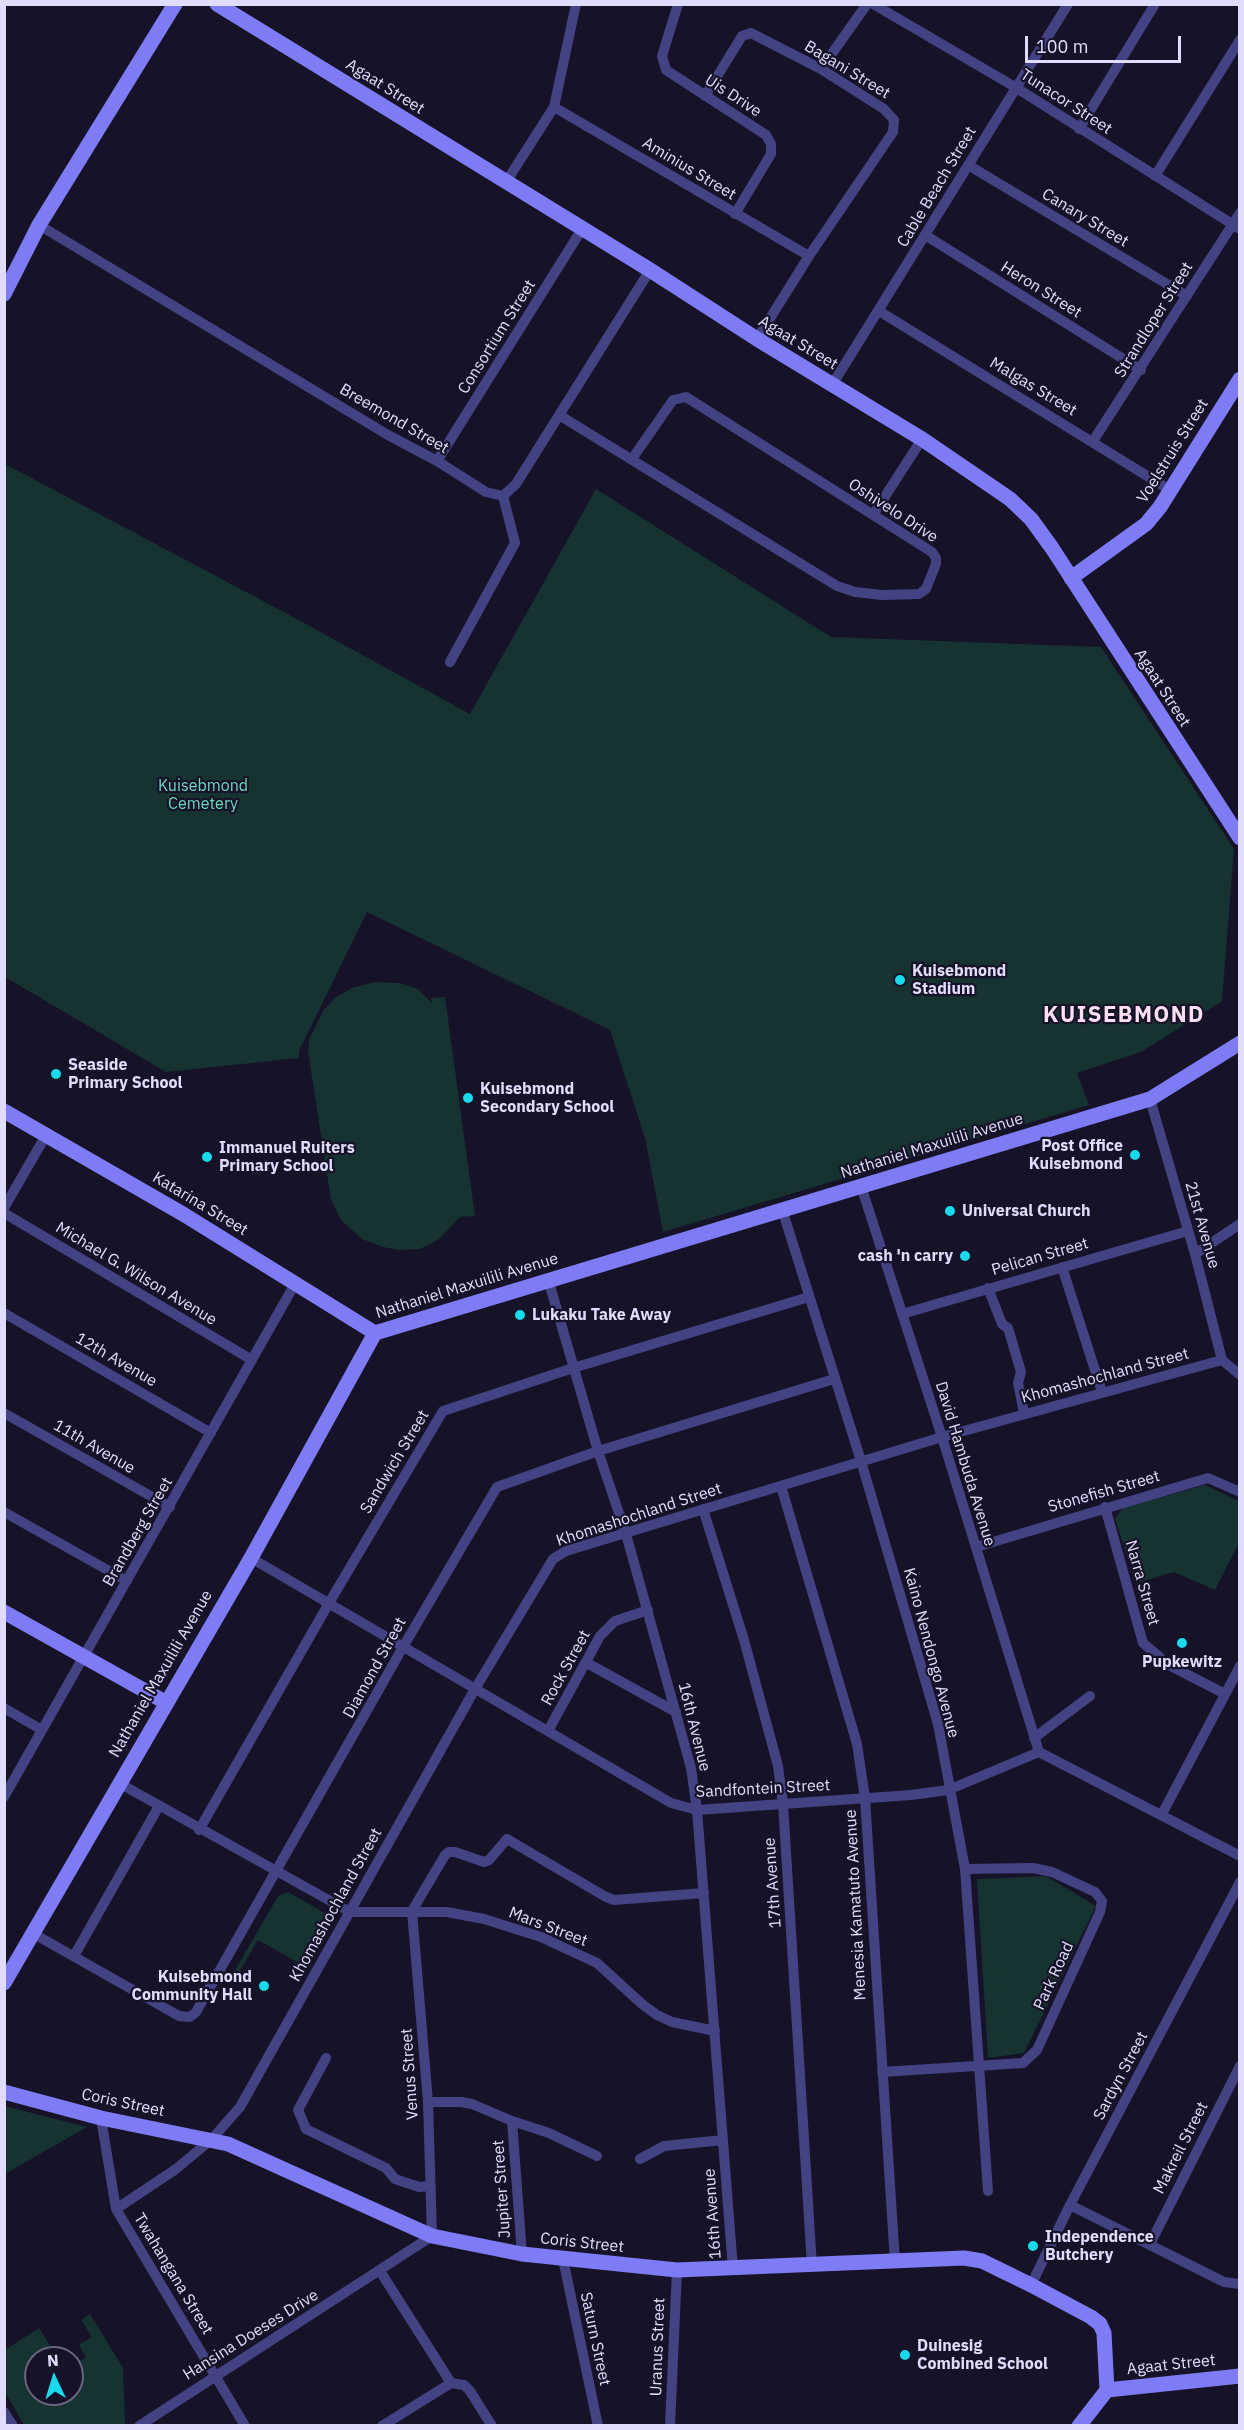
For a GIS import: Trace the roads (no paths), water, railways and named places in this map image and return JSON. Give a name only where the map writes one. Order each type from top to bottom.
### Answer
[{"type":"street","points":[[4,294],[39,225],[175,4]]},
{"type":"street","name":"Agaat Street","points":[[217,4],[922,439],[1010,499],[1031,519],[1238,832]]},
{"type":"street","points":[[506,182],[554,107],[576,4]]},
{"type":"street","name":"Uis Drive","points":[[678,4],[663,56],[666,70],[766,135],[771,144],[771,154],[735,214]]},
{"type":"street","points":[[821,69],[867,4]]},
{"type":"street","name":"Tunacor Street","points":[[873,4],[1015,87],[1236,227]]},
{"type":"street","name":"Cable Beach Street","points":[[832,385],[1068,4]]},
{"type":"street","points":[[1079,129],[1155,4]]},
{"type":"street","name":"Bagani Street","points":[[705,96],[746,33],[751,33],[821,69],[884,109],[894,120],[893,132],[809,256],[757,339]]},
{"type":"street","points":[[1155,176],[1239,40]]},
{"type":"street","name":"Aminius Street","points":[[554,107],[809,256]]},
{"type":"street","name":"Canary Street","points":[[968,165],[1187,296]]},
{"type":"street","name":"Strandloper Street","points":[[1094,441],[1187,296],[1236,227],[1239,213]]},
{"type":"street","name":"Breemond Street","points":[[39,225],[378,429],[437,461],[486,492],[503,496]]},
{"type":"street","name":"Consortium Street","points":[[437,461],[582,229]]},
{"type":"street","name":"Heron Street","points":[[925,235],[1141,370]]},
{"type":"street","points":[[450,662],[515,543],[503,496],[516,484],[650,270]]},
{"type":"street","name":"Malgas Street","points":[[879,311],[1094,441],[1170,490]]},
{"type":"street","name":"Voelstruis Street","points":[[1071,578],[1146,524],[1170,490],[1239,379]]},
{"type":"street","name":"Oshivelo Drive","points":[[558,415],[837,586],[855,592],[882,595],[919,594],[926,590],[936,564],[936,558],[932,552],[686,397],[673,400],[632,459]]},
{"type":"street","points":[[873,515],[922,439]]},
{"type":"street","name":"Nathaniel Maxuilili Avenue","points":[[4,1983],[250,1558],[375,1333],[1150,1099],[1239,1043]]},
{"type":"street","name":"21st Avenue","points":[[1150,1099],[1222,1360]]},
{"type":"street","name":"Katarina Street","points":[[4,1111],[183,1214],[375,1333]]},
{"type":"street","points":[[4,1208],[46,1135]]},
{"type":"street","name":"David Hambuda Avenue","points":[[861,1186],[942,1437],[1038,1752]]},
{"type":"street","name":"Kaino Nendongo Avenue","points":[[782,1209],[861,1461],[938,1724],[948,1790],[965,1869],[988,2192]]},
{"type":"street","name":"Michael G. Wilson Avenue","points":[[4,1213],[252,1360]]},
{"type":"street","points":[[1194,1254],[1239,1224]]},
{"type":"street","name":"Pelican Street","points":[[902,1314],[1188,1231]]},
{"type":"street","points":[[1062,1267],[1102,1392]]},
{"type":"street","name":"16th Avenue","points":[[548,1279],[598,1451],[626,1534],[691,1768],[698,1810],[733,2269]]},
{"type":"street","name":"Brandberg Street","points":[[4,1797],[296,1282]]},
{"type":"street","points":[[988,1288],[1002,1324],[1008,1328],[1021,1372],[1018,1383],[1024,1413]]},
{"type":"street","name":"Sandwich Street","points":[[199,1830],[329,1603],[443,1411],[573,1368],[809,1297]]},
{"type":"street","name":"12th Avenue","points":[[4,1313],[211,1434]]},
{"type":"street","points":[[1222,1360],[1239,1375]]},
{"type":"street","name":"Khomashochland Street","points":[[212,2139],[240,2107],[475,1689],[554,1559],[566,1551],[861,1461],[1024,1413],[1222,1360]]},
{"type":"street","name":"Diamond Street","points":[[34,1934],[179,2016],[190,2017],[196,2013],[493,1491],[502,1483],[598,1451],[834,1379]]},
{"type":"street","name":"11th Avenue","points":[[4,1413],[170,1507]]},
{"type":"street","name":"Stonefish Street","points":[[976,1547],[1208,1478],[1239,1492]]},
{"type":"street","name":"Menesia Kamatuto Avenue","points":[[781,1486],[857,1744],[865,1798],[895,2262]]},
{"type":"street","name":"Narra Street","points":[[1105,1507],[1143,1642],[1169,1665],[1225,1694]]},
{"type":"street","name":"17th Avenue","points":[[703,1509],[778,1766],[783,1804],[812,2266]]},
{"type":"street","points":[[4,1512],[127,1581]]},
{"type":"street","name":"Sandfontein Street","points":[[250,1558],[670,1803],[698,1810],[948,1790],[1038,1752]]},
{"type":"street","name":"Rock Street","points":[[548,1731],[600,1636],[615,1621],[648,1610]]},
{"type":"street","points":[[4,1612],[165,1702]]},
{"type":"street","points":[[587,1663],[676,1712]]},
{"type":"street","points":[[1162,1814],[1239,1666]]},
{"type":"street","points":[[1034,1738],[1090,1696]]},
{"type":"street","points":[[4,1708],[42,1730]]},
{"type":"street","points":[[1038,1752],[1162,1814],[1239,1856]]},
{"type":"street","points":[[119,1783],[199,1830],[350,1912]]},
{"type":"street","points":[[74,1956],[159,1806]]},
{"type":"street","points":[[412,1911],[445,1855],[455,1852],[484,1862],[489,1860],[507,1839],[614,1900],[704,1893]]},
{"type":"street","name":"Park Road","points":[[882,2072],[1023,2064],[1037,2050],[1100,1912],[1101,1901],[1095,1892],[1052,1872],[1033,1868],[965,1869]]},
{"type":"street","name":"Sardyn Street","points":[[1031,2284],[1239,1882]]},
{"type":"street","name":"Venus Street","points":[[412,1911],[429,2102],[432,2236]]},
{"type":"street","name":"Mars Street","points":[[350,1912],[447,1912],[484,1919],[541,1937],[597,1963],[657,2015],[672,2022],[715,2031]]},
{"type":"street","points":[[326,2058],[299,2106],[300,2117],[306,2129],[386,2168],[395,2179],[420,2187],[431,2186]]},
{"type":"street","name":"Makreil Street","points":[[1150,2244],[1239,2066]]},
{"type":"street","name":"Coris Street","points":[[4,2092],[101,2118],[228,2144],[432,2236],[522,2254],[676,2270],[964,2258],[982,2261],[1031,2284],[1100,2324],[1104,2334],[1107,2390]]},
{"type":"street","points":[[429,2102],[466,2103],[549,2133],[597,2156]]},
{"type":"street","points":[[101,2118],[116,2209]]},
{"type":"street","name":"Jupiter Street","points":[[512,2121],[522,2254]]},
{"type":"street","name":"Twahangana Street","points":[[212,2139],[176,2169],[116,2209],[245,2426]]},
{"type":"street","points":[[640,2159],[664,2146],[723,2140]]},
{"type":"street","points":[[1070,2205],[1224,2282],[1239,2284]]},
{"type":"street","name":"Hansina Doeses Drive","points":[[139,2426],[215,2374],[432,2236]]},
{"type":"street","name":"Saturn Street","points":[[563,2259],[598,2426]]},
{"type":"street","name":"Uranus Street","points":[[670,2426],[676,2270]]},
{"type":"street","points":[[380,2271],[451,2384]]},
{"type":"street","name":"Agaat Street","points":[[1107,2390],[1239,2376]]},
{"type":"street","points":[[382,2426],[451,2384],[464,2385],[470,2391],[492,2426]]},
{"type":"street","points":[[1079,2426],[1107,2390]]},
{"type":"street","points":[[4,2412],[13,2426]]},
{"type":"place","name":"Kuisebmond Stadium","points":[[900,980]]},
{"type":"place","name":"Seaside Primary School","points":[[56,1074]]},
{"type":"place","name":"Kuisebmond Secondary School","points":[[468,1098]]},
{"type":"place","name":"Post Office Kuisebmond","points":[[1135,1155]]},
{"type":"place","name":"Immanuel Ruiters Primary School","points":[[207,1157]]},
{"type":"place","name":"Universal Church","points":[[950,1211]]},
{"type":"place","name":"cash 'n carry","points":[[965,1256]]},
{"type":"place","name":"Lukaku Take Away","points":[[520,1315]]},
{"type":"place","name":"Pupkewitz","points":[[1182,1643]]},
{"type":"place","name":"Kuisebmond Community Hall","points":[[264,1986]]},
{"type":"place","name":"Independence Butchery","points":[[1033,2246]]},
{"type":"place","name":"Duinesig Combined School","points":[[905,2355]]},
{"type":"district","name":"KUISEBMOND","points":[[1124,1016]]},
{"type":"park label","name":"Kuisebmond Cemetery","points":[[203,795]]}]
